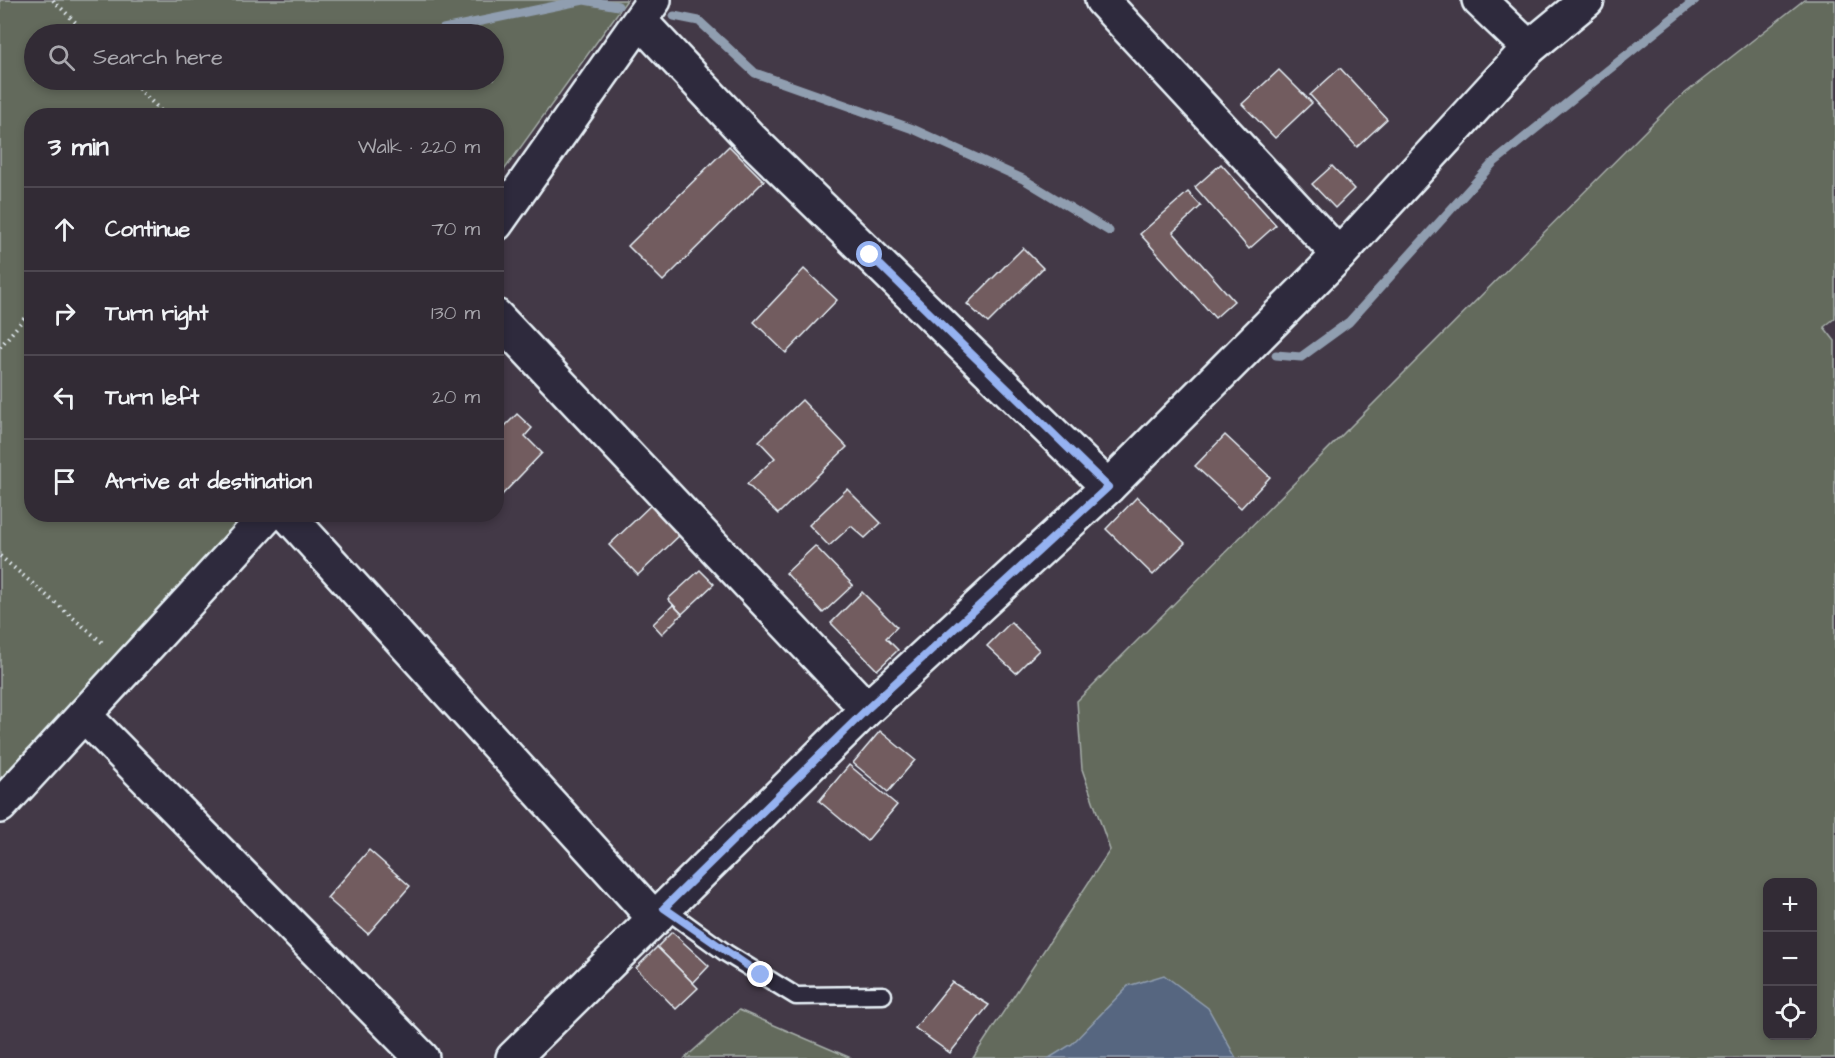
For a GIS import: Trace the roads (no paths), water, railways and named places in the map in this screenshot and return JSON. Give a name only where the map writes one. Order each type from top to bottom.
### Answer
[{"type":"street","points":[[1102,0],[1338,255]]},
{"type":"street","points":[[1479,0],[1529,48]]},
{"type":"street","points":[[513,1058],[867,709],[1108,487],[1338,255],[1529,48],[1587,0]]},
{"type":"street","points":[[504,213],[647,10],[751,139],[1108,487]]},
{"type":"street","points":[[504,324],[867,709]]},
{"type":"street","points":[[0,806],[262,522]]},
{"type":"street","points":[[293,522],[659,914]]},
{"type":"street","points":[[84,715],[422,1058]]},
{"type":"lane","points":[[659,914],[796,996],[883,995]]},
{"type":"water","points":[[1164,975],[1208,1008],[1236,1058],[1049,1058],[1072,1044],[1128,986]]},
{"type":"waterway","points":[[467,24],[584,0],[618,6]]},
{"type":"waterway","points":[[1276,355],[1301,357],[1349,322],[1493,163],[1695,0]]},
{"type":"waterway","points":[[674,16],[699,21],[755,73],[913,129],[1023,179],[1109,231]]}]
